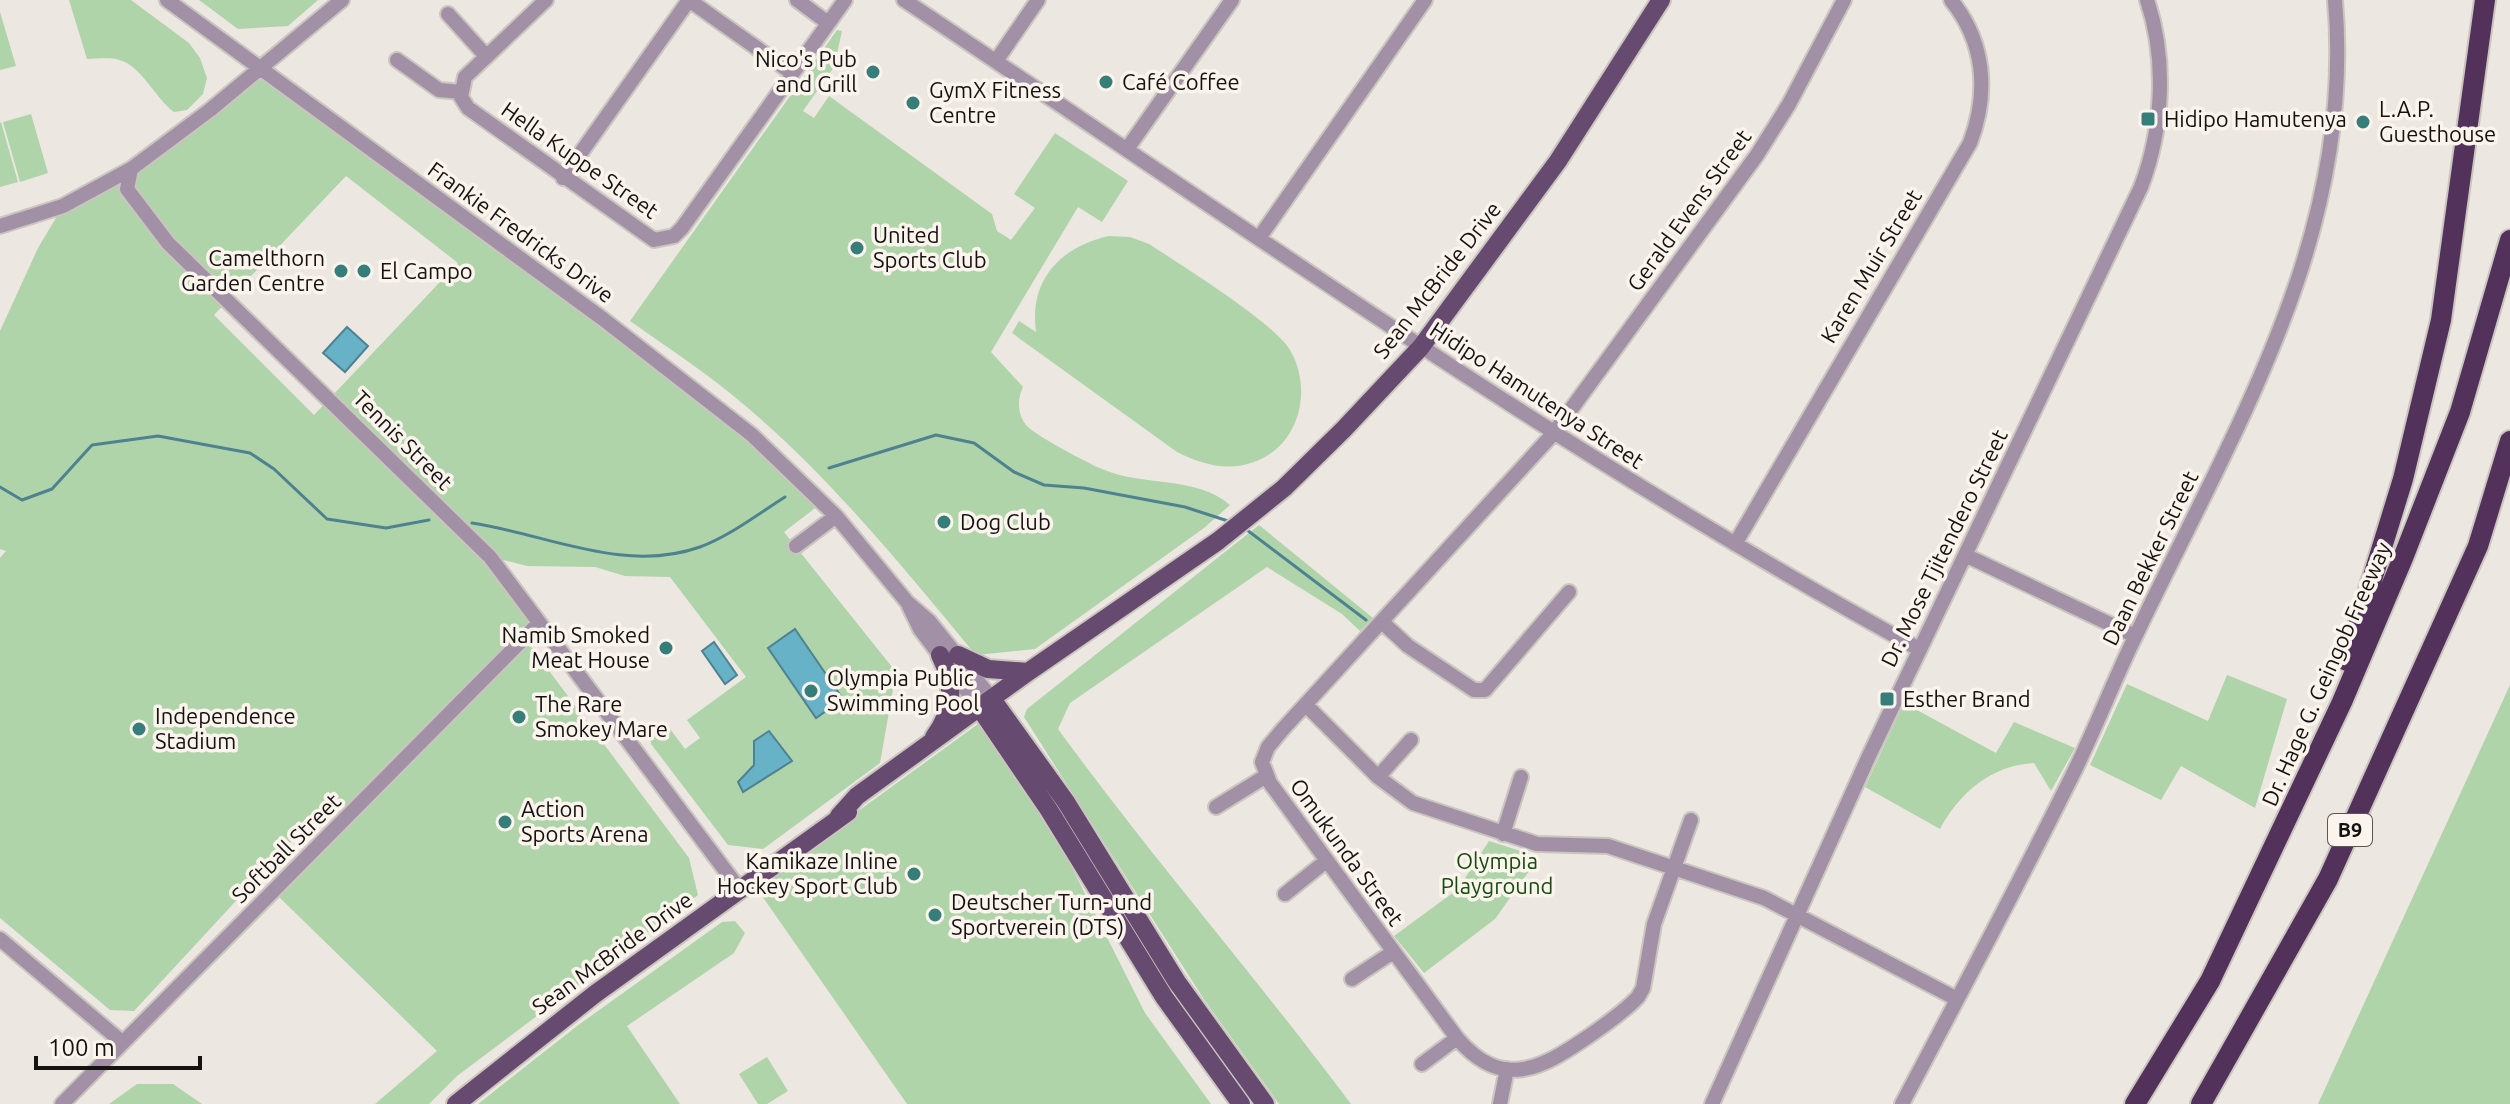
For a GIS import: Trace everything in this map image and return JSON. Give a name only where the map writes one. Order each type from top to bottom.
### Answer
[{"type":"highway","points":[[2320,749],[2403,479],[2441,320],[2471,121],[2485,0]]},
{"type":"highway","name":"Dr. Hage G. Geingob Freeway","points":[[2135,1104],[2210,981],[2320,749],[2403,558],[2460,412],[2510,240]]},
{"type":"highway","name":"B9","points":[[2201,1104],[2328,879],[2478,546],[2510,441]]},
{"type":"highway","points":[[2478,546],[2510,477]]},
{"type":"main road","name":"Sean McBride Drive","points":[[456,1104],[584,1002],[839,816],[857,807],[988,707],[1028,672],[1107,616],[1127,606],[1284,488],[1421,347],[1558,161],[1661,0]]},
{"type":"main road","name":"Sean McBride Drive","points":[[839,816],[857,796],[930,743],[1112,624],[1127,606]]},
{"type":"main road","points":[[930,743],[950,706],[949,655],[988,669],[1028,672]]},
{"type":"main road","points":[[988,707],[1164,997],[1241,1104]]},
{"type":"main road","points":[[988,707],[1074,814],[1177,982],[1265,1104]]},
{"type":"street","name":"Frankie Fredricks Drive","points":[[167,0],[262,67],[752,435],[836,516],[907,602],[920,629],[949,655],[988,707]]},
{"type":"street","points":[[0,226],[63,206],[131,169],[342,0]]},
{"type":"street","points":[[397,60],[439,90],[461,92],[465,77],[546,0]]},
{"type":"street","points":[[563,178],[689,0],[792,73]]},
{"type":"street","points":[[797,0],[828,23]]},
{"type":"street","name":"Hella Kuppe Street","points":[[461,92],[468,108],[654,240],[674,236],[845,0]]},
{"type":"street","name":"Hidipo Hamutenya Street","points":[[904,0],[1553,434],[1735,544],[1919,649]]},
{"type":"street","points":[[996,61],[1038,0]]},
{"type":"street","points":[[1127,149],[1232,0]]},
{"type":"street","points":[[1259,238],[1425,0]]},
{"type":"street","name":"Gerald Evens Street","points":[[1553,434],[1757,155],[1789,104],[1844,0]]},
{"type":"street","name":"Karen Muir Street","points":[[1735,544],[1970,143],[1982,103],[1980,66],[1969,28],[1951,0]]},
{"type":"street","name":"Dr. Mose Tjitendero Street","points":[[1712,1104],[1796,913],[1919,649],[2146,174],[2159,97],[2157,44],[2147,0]]},
{"type":"street","name":"Daan Bekker Street","points":[[1902,1104],[2073,774],[2135,636],[2192,522],[2302,276],[2326,183],[2338,70],[2335,0]]},
{"type":"street","points":[[448,14],[486,56]]},
{"type":"street","name":"Tennis Street","points":[[131,169],[127,189],[168,243],[474,539],[740,890]]},
{"type":"street","name":"Omukunda Street","points":[[1507,1069],[1478,1060],[1457,1038],[1326,861],[1266,776],[1262,762],[1265,752],[1306,705],[1553,434]]},
{"type":"street","points":[[796,546],[836,516]]},
{"type":"street","points":[[1965,555],[2135,636]]},
{"type":"street","points":[[1382,622],[1421,655],[1474,690],[1485,690],[1569,592]]},
{"type":"street","name":"Softball Street","points":[[62,1104],[539,623]]},
{"type":"street","points":[[1306,705],[1378,777],[1413,803],[1537,844],[1608,846],[1674,869],[1796,913],[1957,999]]},
{"type":"street","points":[[1378,777],[1411,740]]},
{"type":"street","points":[[1216,807],[1266,776]]},
{"type":"street","points":[[1503,834],[1521,777]]},
{"type":"street","points":[[1500,1104],[1507,1069],[1528,1069],[1553,1060],[1638,997],[1643,988],[1654,924],[1691,820]]},
{"type":"street","points":[[1285,894],[1326,861]]},
{"type":"street","points":[[0,939],[122,1042]]},
{"type":"street","points":[[1352,979],[1393,952]]},
{"type":"street","points":[[1422,1064],[1457,1038]]},
{"type":"green space","points":[[69,0],[131,0],[189,43],[200,58],[207,78],[203,94],[187,110],[174,112],[127,63],[112,59],[87,59]]},
{"type":"green space","points":[[199,0],[318,0],[288,26],[238,29]]},
{"type":"green space","points":[[0,12],[16,66],[0,70]]},
{"type":"green space","points":[[837,30],[842,31],[834,67],[803,111],[814,118],[829,96],[992,214],[997,231],[1011,240],[1035,208],[1014,194],[1055,133],[1128,181],[1102,222],[1078,207],[991,352],[1023,387],[1020,413],[1028,427],[1042,437],[1102,469],[1134,478],[1201,489],[1230,505],[1204,528],[1035,649],[976,655],[867,527],[780,436],[720,385],[630,321]]},
{"type":"green space","points":[[262,67],[738,424],[823,502],[784,532],[896,672],[880,763],[763,849],[728,845],[651,744],[650,737],[667,725],[685,749],[700,738],[687,720],[746,677],[670,577],[625,576],[595,567],[527,566],[492,557],[539,623],[353,813],[334,795],[134,1011],[110,1010],[0,918],[0,558],[6,551],[0,549],[0,331],[38,248],[63,206],[83,196]],"holes":[[[346,176],[458,263],[314,415],[214,315]]]},
{"type":"green space","points":[[31,114],[48,173],[20,182],[3,122]]},
{"type":"green space","points":[[0,123],[18,182],[0,187]]},
{"type":"green space","points":[[1109,236],[1130,237],[1149,244],[1246,310],[1290,350],[1301,382],[1298,415],[1292,430],[1270,454],[1244,465],[1224,466],[1205,463],[1177,452],[1012,333],[1019,321],[1036,332],[1035,313],[1043,282],[1063,257],[1076,248]]},
{"type":"green space","points":[[1259,525],[1373,618],[1360,631],[1342,614],[1267,567],[1070,703],[1058,729],[1351,1104],[1279,1104],[1205,1001],[1024,717],[1027,709]]},
{"type":"green space","name":"Action Sports Arena","points":[[529,644],[689,858],[698,895],[457,1076],[429,1104],[375,1104],[437,1051],[278,896],[427,742]]},
{"type":"green space","points":[[2227,675],[2287,699],[2255,808],[2181,766],[2161,800],[2090,765],[2127,684],[2208,721]]},
{"type":"green space","points":[[2510,685],[2510,1104],[2318,1104]]},
{"type":"green space","points":[[1904,703],[1996,753],[2014,722],[2075,748],[2051,791],[2034,763],[2004,769],[1978,783],[1967,793],[1940,829],[1865,787]]},
{"type":"green space","name":"Deutscher Turn- und Sportverein (DTS)","points":[[978,724],[1043,810],[1145,1013],[1211,1104],[907,1104],[755,886]]},
{"type":"green space","name":"Olympia Playground","points":[[1489,841],[1539,857],[1495,919],[1424,973],[1394,936],[1458,889]]},
{"type":"green space","points":[[735,921],[745,933],[734,953],[627,1026],[680,1104],[478,1104],[577,1026],[722,922]]},
{"type":"green space","points":[[767,1057],[788,1091],[767,1104],[758,1104],[739,1074]]},
{"type":"green space","points":[[137,1084],[173,1084],[202,1104],[109,1104]]},
{"type":"water","points":[[347,327],[368,346],[345,372],[323,353]]},
{"type":"water","points":[[795,629],[843,699],[816,718],[768,648]]},
{"type":"water","points":[[714,642],[737,675],[725,684],[702,651]]},
{"type":"water","points":[[769,731],[792,761],[743,792],[738,782],[754,765],[754,741]]},
{"type":"waterway","points":[[829,468],[936,435],[974,443],[1014,472],[1044,485],[1084,488],[1185,507],[1228,521]]},
{"type":"waterway","points":[[0,487],[22,500],[52,489],[92,445],[158,436],[250,453],[274,469],[327,519],[386,528],[429,520]]},
{"type":"waterway","points":[[472,523],[614,554],[671,554],[700,547],[722,537],[785,497]]},
{"type":"waterway","points":[[1247,530],[1366,620]]},
{"type":"place","name":"Nico's Pub and Grill","points":[[873,72]]},
{"type":"place","name":"Café Coffee","points":[[1106,82]]},
{"type":"place","name":"GymX Fitness Centre","points":[[913,103]]},
{"type":"place","name":"Hidipo Hamutenya","points":[[2148,119]]},
{"type":"place","name":"L.A.P. Guesthouse","points":[[2363,122]]},
{"type":"place","name":"United Sports Club","points":[[857,248]]},
{"type":"place","name":"Camelthorn Garden Centre","points":[[341,271]]},
{"type":"place","name":"El Campo","points":[[364,271]]},
{"type":"place","name":"Dog Club","points":[[944,522]]},
{"type":"place","name":"Namib Smoked Meat House","points":[[666,648]]},
{"type":"place","name":"Olympia Public Swimming Pool","points":[[811,691]]},
{"type":"place","name":"Esther Brand","points":[[1887,699]]},
{"type":"place","name":"The Rare Smokey Mare","points":[[519,717]]},
{"type":"place","name":"Independence Stadium","points":[[139,729]]},
{"type":"place","name":"Action Sports Arena","points":[[505,822]]},
{"type":"place","name":"Kamikaze Inline Hockey Sport Club","points":[[914,874]]},
{"type":"place","name":"Deutscher Turn- und Sportverein (DTS)","points":[[935,915]]}]
